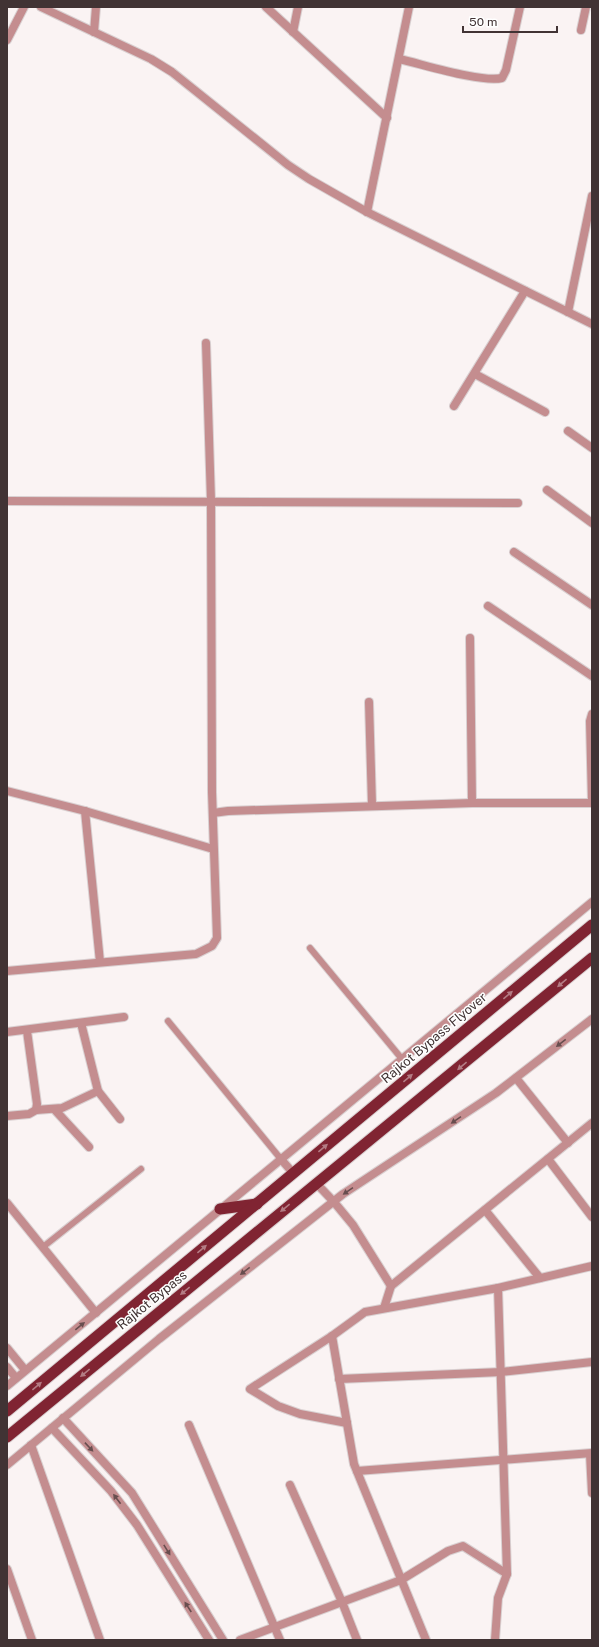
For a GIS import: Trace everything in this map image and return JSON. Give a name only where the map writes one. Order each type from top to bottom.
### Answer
[{"type":"highway","name":"Rajkot Bypass Flyover","points":[[293,1173],[592,925]]},
{"type":"highway","points":[[316,1184],[592,958]]},
{"type":"highway","name":"Rajkot Bypass","points":[[7,1411],[293,1173]]},
{"type":"highway","name":"Rajkot Bypass","points":[[7,1437],[316,1184]]},
{"type":"highway","points":[[220,1209],[257,1204]]},
{"type":"street","points":[[7,40],[24,7]]},
{"type":"street","points":[[41,7],[151,59],[172,72],[288,165],[309,179],[367,212],[592,324]]},
{"type":"street","points":[[94,32],[96,7]]},
{"type":"street","points":[[266,7],[387,118]]},
{"type":"street","points":[[293,32],[298,7]]},
{"type":"street","points":[[367,212],[409,7]]},
{"type":"street","points":[[399,59],[480,78],[494,80],[502,78],[506,70],[520,7]]},
{"type":"street","points":[[581,30],[586,7]]},
{"type":"street","points":[[568,312],[592,196]]},
{"type":"street","points":[[454,406],[525,291]]},
{"type":"street","points":[[7,971],[196,954],[212,946],[217,938],[213,849],[211,501],[206,343]]},
{"type":"street","points":[[475,374],[544,412]]},
{"type":"street","points":[[568,431],[592,448]]},
{"type":"street","points":[[547,490],[592,523]]},
{"type":"street","points":[[7,501],[518,503]]},
{"type":"street","points":[[514,552],[592,605]]},
{"type":"street","points":[[488,606],[592,676]]},
{"type":"street","points":[[470,638],[472,803]]},
{"type":"street","points":[[369,702],[372,805]]},
{"type":"street","points":[[213,813],[228,811],[372,805],[592,803],[590,721],[592,714]]},
{"type":"street","points":[[7,791],[85,811],[213,849]]},
{"type":"street","points":[[85,811],[100,962]]},
{"type":"street","points":[[7,1386],[280,1158],[592,902]]},
{"type":"street","points":[[7,1032],[27,1031],[124,1018]]},
{"type":"street","points":[[7,1465],[159,1339],[334,1202],[516,1078],[592,1019]]},
{"type":"street","points":[[82,1023],[98,1091],[120,1119]]},
{"type":"street","points":[[27,1031],[37,1104],[36,1110]]},
{"type":"street","points":[[516,1078],[568,1143]]},
{"type":"street","points":[[7,1116],[28,1114],[36,1110],[55,1110],[98,1091]]},
{"type":"street","points":[[55,1110],[89,1147]]},
{"type":"street","points":[[384,1308],[391,1286],[592,1123]]},
{"type":"street","points":[[280,1158],[293,1173]]},
{"type":"street","points":[[548,1159],[592,1217]]},
{"type":"street","points":[[316,1184],[334,1202],[353,1225],[391,1286]]},
{"type":"street","points":[[7,1203],[96,1313]]},
{"type":"street","points":[[485,1210],[540,1278]]},
{"type":"street","points":[[347,1424],[300,1414],[278,1406],[250,1388],[332,1336],[365,1312],[498,1288],[592,1266]]},
{"type":"street","points":[[494,1640],[498,1598],[507,1574],[498,1288]]},
{"type":"street","points":[[332,1336],[354,1464],[426,1640]]},
{"type":"street","points":[[7,1348],[25,1370]]},
{"type":"street","points":[[339,1379],[501,1372],[592,1362]]},
{"type":"street","points":[[7,1367],[16,1378]]},
{"type":"street","points":[[63,1418],[132,1493],[223,1640]]},
{"type":"street","points":[[189,1425],[280,1640]]},
{"type":"street","points":[[52,1428],[111,1491],[137,1525],[209,1640]]},
{"type":"street","points":[[31,1445],[100,1640]]},
{"type":"street","points":[[357,1471],[503,1459],[591,1454],[592,1493]]},
{"type":"street","points":[[290,1485],[342,1602],[357,1640]]},
{"type":"street","points":[[240,1640],[401,1580],[448,1551],[462,1546],[507,1574]]},
{"type":"street","points":[[7,1569],[32,1640]]},
{"type":"lane","points":[[310,948],[402,1059]]},
{"type":"lane","points":[[168,1021],[280,1158]]},
{"type":"lane","points":[[43,1247],[141,1169]]}]
